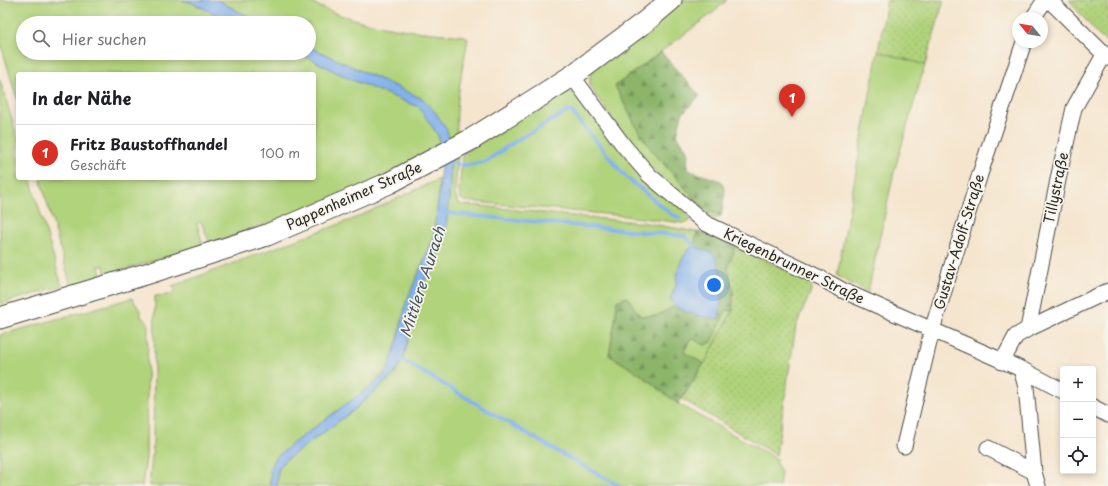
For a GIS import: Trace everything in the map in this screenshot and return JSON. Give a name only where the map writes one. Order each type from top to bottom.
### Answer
[{"type":"street","name":"Pappenheimer Straße","points":[[0,318],[149,273],[267,235],[389,183],[472,139],[572,76],[646,21],[671,0]]},
{"type":"street","points":[[1037,12],[1045,0]]},
{"type":"street","points":[[1049,0],[1106,57]]},
{"type":"street","name":"Gustav-Adolf-Straße","points":[[904,446],[932,330],[980,174],[1022,48]]},
{"type":"street","name":"Tillystraße","points":[[1028,329],[1074,108],[1106,57]]},
{"type":"street","name":"Kriegenbrunner Straße","points":[[572,76],[624,146],[649,175],[705,223],[844,291],[1002,362],[1021,369],[1060,390]]},
{"type":"street","points":[[1002,362],[1016,336],[1108,290]]},
{"type":"street","points":[[1021,369],[1026,387],[1036,479]]},
{"type":"street","points":[[1096,409],[1108,416]]},
{"type":"street","points":[[988,448],[1036,479]]},
{"type":"green space","points":[[0,0],[182,0],[190,2],[219,16],[16,16],[16,60],[313,60],[350,79],[419,107],[439,137],[441,148],[336,200],[210,244],[201,222],[197,223],[203,246],[106,275],[104,266],[99,266],[101,277],[71,286],[41,180],[316,180],[316,72],[16,72],[16,96],[0,41]]},
{"type":"green space","points":[[217,0],[307,0],[325,9],[364,22],[404,30],[465,36],[468,38],[461,75],[458,102],[458,139],[450,143],[423,99],[316,50],[316,16],[248,16]]},
{"type":"green space","points":[[681,0],[727,0],[714,12],[615,86],[638,130],[653,152],[703,208],[721,216],[715,219],[695,207],[638,156],[590,87],[590,77],[594,68]]},
{"type":"green space","points":[[887,0],[944,0],[925,65],[878,51]]},
{"type":"green space","points":[[1069,0],[1108,0],[1108,43],[1099,36]]},
{"type":"green space","points":[[878,51],[925,65],[894,172],[868,292],[837,276]]},
{"type":"green space","points":[[661,52],[700,96],[682,114],[677,135],[688,152],[687,170],[721,181],[725,191],[721,216],[703,208],[653,152],[638,130],[615,86]]},
{"type":"green space","points":[[0,80],[16,132],[16,180],[31,180],[62,286],[0,304]]},
{"type":"green space","points":[[564,91],[573,92],[583,98],[691,219],[689,222],[682,223],[626,216],[465,201],[460,198],[459,190],[463,153]]},
{"type":"green space","points":[[458,155],[455,191],[458,203],[463,205],[646,223],[697,232],[694,246],[688,250],[681,261],[677,273],[676,285],[670,299],[675,306],[656,316],[640,316],[627,297],[617,301],[609,355],[643,376],[678,404],[777,459],[776,463],[781,472],[779,486],[277,486],[278,470],[283,462],[354,410],[394,375],[403,360],[423,283],[438,255],[446,228],[451,159]]},
{"type":"green space","points":[[439,179],[438,203],[433,239],[420,269],[388,370],[372,385],[292,444],[269,482],[271,486],[149,486],[153,445],[155,296],[169,295],[176,290],[172,286],[353,219]]},
{"type":"green space","points":[[697,232],[722,237],[736,246],[728,267],[733,290],[733,311],[726,310],[712,342],[705,345],[691,338],[684,352],[704,364],[678,404],[643,376],[609,355],[617,301],[627,297],[640,316],[656,316],[675,306],[683,309],[720,279],[714,254],[694,246]]},
{"type":"green space","points":[[736,246],[809,281],[812,289],[796,326],[776,455],[682,399],[704,364],[733,311],[733,290],[728,267]]},
{"type":"green space","points":[[132,298],[141,312],[141,317],[148,322],[146,458],[142,486],[0,486],[0,335]]},
{"type":"green space","points":[[726,310],[733,311],[704,364],[683,352],[691,338],[705,345]]},
{"type":"water","points":[[182,0],[217,0],[248,16],[219,16],[190,2]]},
{"type":"water","name":"Mittlere Aurach","points":[[316,50],[423,99],[436,113],[447,130],[450,143],[450,187],[446,228],[438,255],[423,283],[403,360],[394,375],[354,410],[283,462],[278,470],[277,486],[271,486],[270,468],[274,459],[372,385],[388,370],[398,339],[406,302],[433,239],[441,164],[439,137],[419,107],[350,79],[313,60],[316,60]]},
{"type":"water","points":[[694,246],[714,254],[717,261],[721,277],[721,303],[719,319],[689,313],[678,308],[670,299],[676,285],[677,273],[681,261],[688,250]]},
{"type":"waterway","points":[[461,165],[469,165],[487,161],[514,142],[570,110],[626,177],[671,214],[680,218]]},
{"type":"waterway","points":[[451,163],[457,164]]},
{"type":"waterway","points":[[444,213],[685,236],[694,246]]},
{"type":"waterway","points":[[399,358],[560,453],[620,486]]},
{"type":"place","name":"Fritz Baustoffhandel","points":[[792,117]]}]
